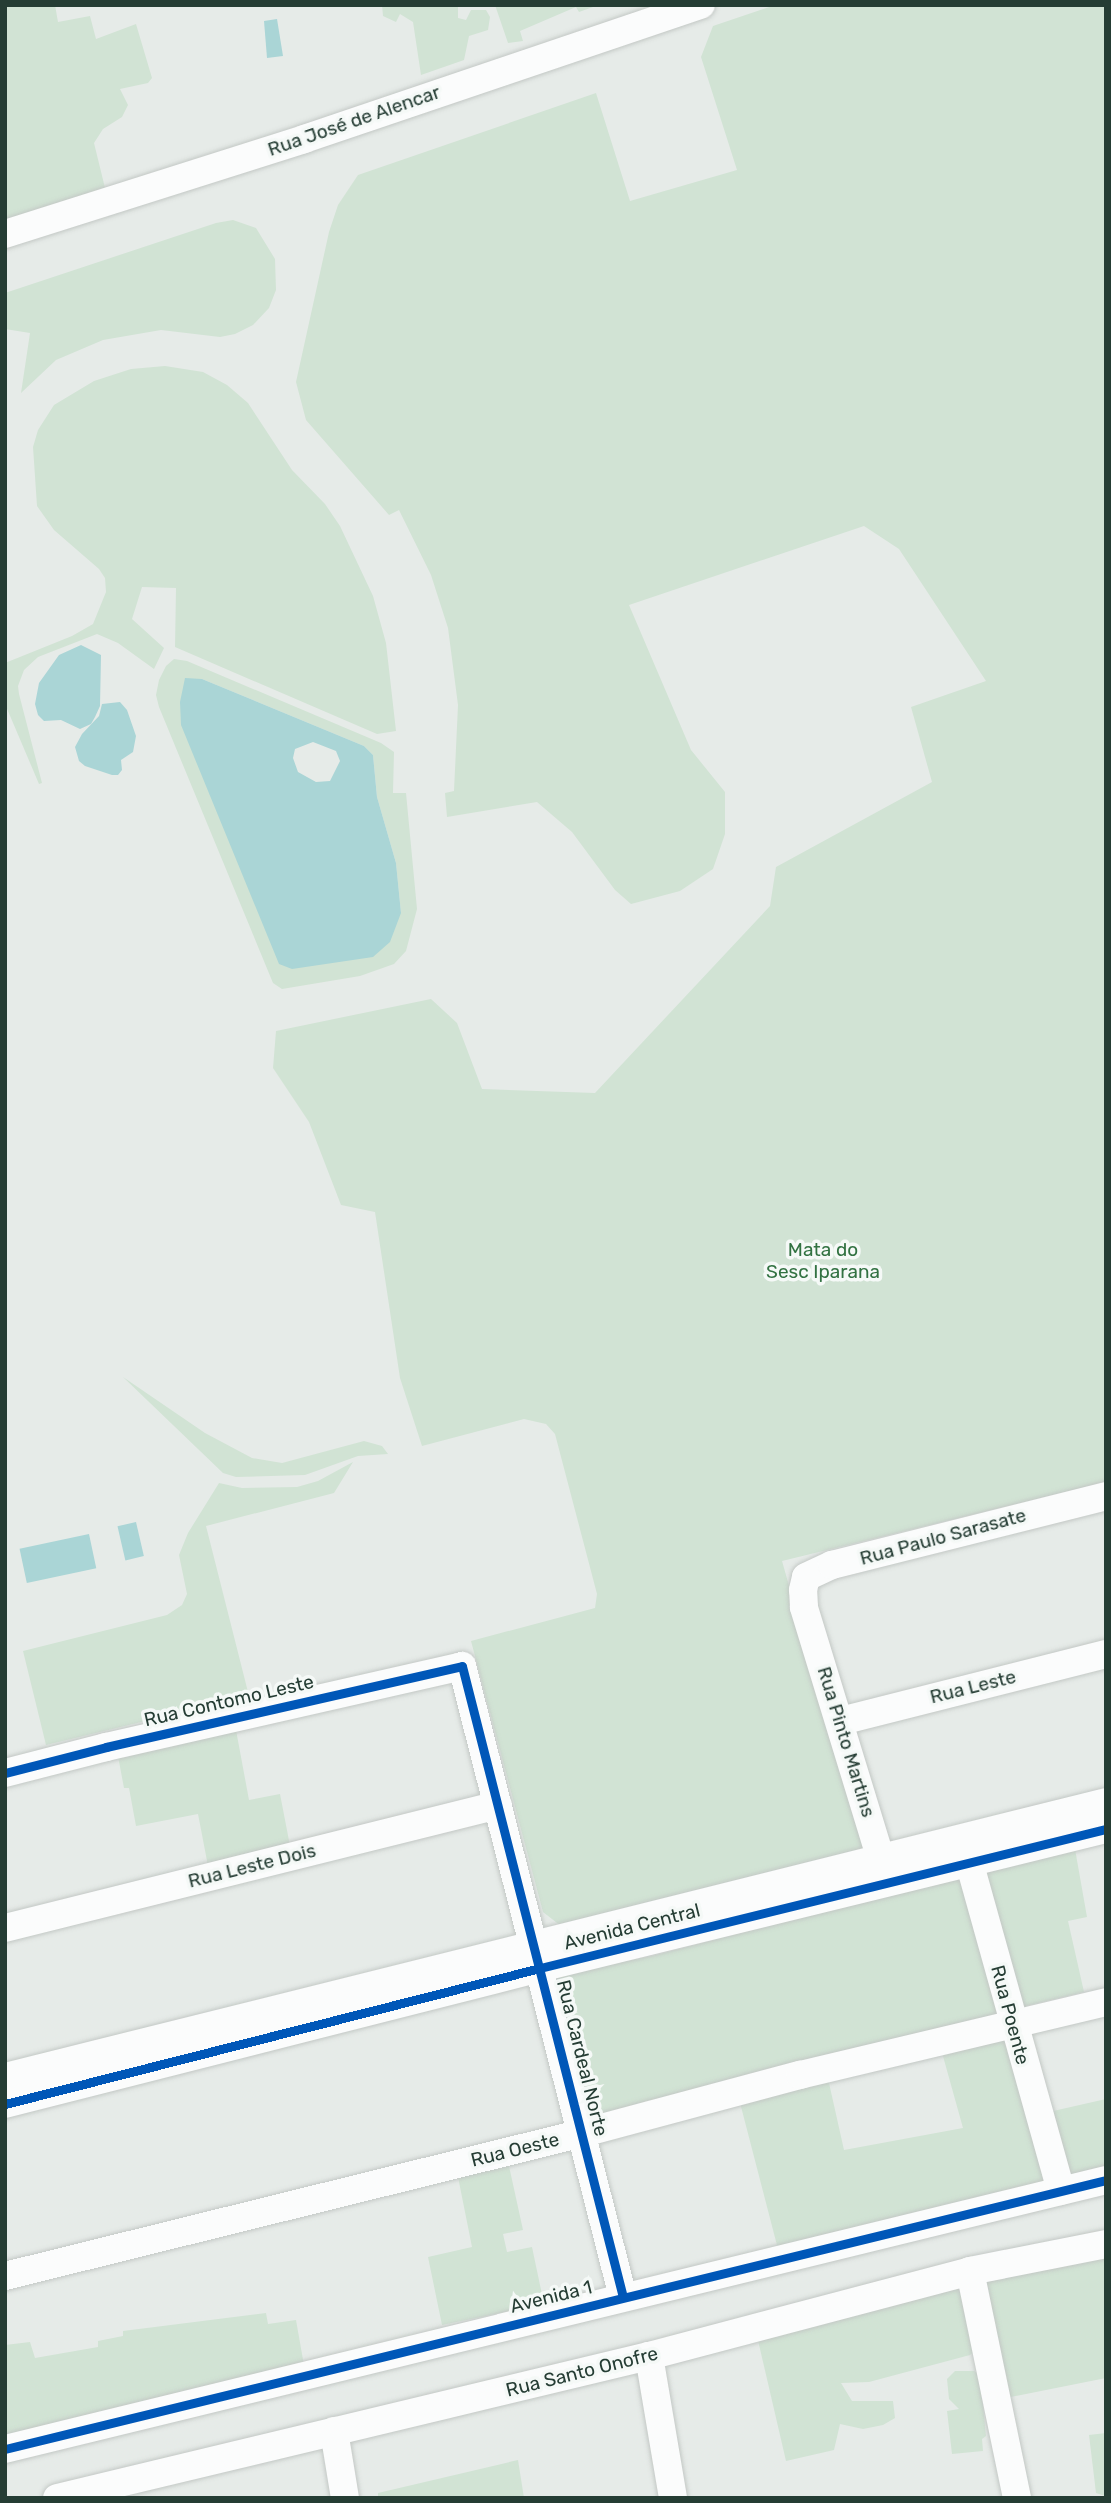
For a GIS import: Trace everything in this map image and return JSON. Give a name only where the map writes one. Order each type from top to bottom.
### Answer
[{"type":"street","name":"Rua José de Alencar","points":[[5,234],[304,139],[701,5]]},
{"type":"street","name":"Rua Paulo Sarasate","points":[[803,1600],[806,1577],[817,1569],[1106,1496]]},
{"type":"street","name":"Rua Pinto Martins","points":[[803,1600],[885,1871]]},
{"type":"street","name":"Rua Leste","points":[[841,1721],[1106,1654]]},
{"type":"street","name":"Rua Contomo Leste","points":[[5,1773],[106,1746],[462,1666]]},
{"type":"street","name":"Rua Cardeal Norte","points":[[462,1666],[623,2297]]},
{"type":"street","name":"Avenida Central","points":[[966,1851],[1106,1802]]},
{"type":"street","name":"Rua Leste Dois","points":[[5,1928],[498,1805]]},
{"type":"street","name":"Avenida Central","points":[[5,2077],[537,1955],[966,1851],[1106,1829]]},
{"type":"street","name":"Rua Poente","points":[[966,1851],[1061,2191]]},
{"type":"street","name":"Avenida Central","points":[[5,2104],[537,1955]]},
{"type":"street","name":"Rua Oeste","points":[[5,2276],[583,2133],[800,2075],[1106,2002]]},
{"type":"street","name":"Avenida 1","points":[[5,2449],[1106,2180]]},
{"type":"street","name":"Rua Santo Onofre","points":[[57,2498],[649,2356],[970,2271],[1106,2244]]},
{"type":"street","points":[[970,2271],[1017,2498]]},
{"type":"street","points":[[649,2356],[673,2498]]},
{"type":"street","points":[[334,2431],[345,2498]]},
{"type":"green space","points":[[5,5],[55,5],[58,22],[90,16],[96,39],[136,24],[152,78],[148,83],[120,89],[128,105],[122,117],[103,129],[94,143],[106,192],[5,227]]},
{"type":"green space","points":[[382,5],[452,5],[458,7],[458,18],[466,20],[471,10],[486,10],[490,17],[488,30],[469,36],[464,60],[421,75],[413,22],[400,14],[396,22],[383,16]]},
{"type":"green space","points":[[495,5],[593,7],[579,12],[576,7],[520,31],[523,41],[508,43]]},
{"type":"green space","name":"Mata do Sesc Iparana","points":[[775,5],[1106,5],[1106,1482],[782,1561],[866,1856],[561,1926],[543,1912],[471,1641],[595,1608],[597,1594],[555,1434],[546,1424],[524,1419],[422,1446],[400,1378],[375,1212],[341,1205],[309,1122],[273,1068],[276,1031],[431,999],[457,1023],[482,1089],[595,1093],[770,906],[776,867],[932,782],[911,707],[986,681],[899,549],[864,526],[629,605],[691,750],[725,792],[725,834],[713,869],[680,891],[631,904],[615,890],[572,832],[537,802],[447,817],[445,793],[454,791],[458,705],[448,628],[431,575],[399,510],[389,515],[306,420],[296,382],[329,232],[338,205],[358,175],[596,93],[630,201],[737,170],[701,57],[713,26]]},
{"type":"green space","points":[[233,220],[256,228],[275,259],[276,290],[269,308],[253,325],[235,334],[220,337],[161,330],[103,340],[56,360],[21,393],[30,333],[5,329],[5,293],[216,223]]},
{"type":"green space","points":[[165,366],[203,372],[227,385],[248,403],[292,470],[325,504],[340,526],[373,596],[386,643],[396,731],[377,734],[175,647],[176,588],[142,587],[132,619],[164,648],[154,669],[118,643],[97,634],[38,657],[24,670],[18,686],[19,694],[42,783],[39,784],[5,704],[5,663],[72,636],[93,624],[106,592],[105,578],[99,569],[54,530],[37,506],[33,447],[38,430],[54,405],[94,381],[131,369]]},
{"type":"green space","points":[[174,659],[187,661],[381,743],[394,752],[393,793],[406,793],[417,909],[406,951],[394,964],[360,976],[282,989],[273,983],[159,707],[156,695],[166,666]],"holes":[[[202,679],[364,746],[373,755],[377,797],[396,863],[401,913]]]},
{"type":"green space","points":[[123,1377],[205,1433],[252,1458],[282,1463],[364,1441],[382,1446],[388,1454],[358,1456],[305,1475],[236,1477],[223,1473]]},
{"type":"green space","points":[[353,1462],[334,1493],[206,1526],[249,1696],[46,1745],[23,1651],[167,1615],[182,1605],[187,1594],[179,1555],[188,1533],[219,1483],[242,1488],[297,1487],[318,1481]]},
{"type":"green space","points":[[236,1730],[249,1800],[280,1794],[291,1851],[208,1866],[198,1814],[136,1826],[129,1788],[124,1788],[117,1751]]},
{"type":"green space","points":[[1075,1849],[1087,1917],[1068,1921],[1084,1992],[1017,2008],[981,1872]]},
{"type":"green space","points":[[964,1875],[1000,2021],[691,2094],[645,2101],[637,2111],[584,2115],[549,1976],[652,1956]]},
{"type":"green space","points":[[1008,2034],[1054,2189],[779,2253],[738,2095],[827,2074],[844,2150],[963,2128],[941,2049]]},
{"type":"green space","points":[[1106,2099],[1106,2167],[1059,2177],[1040,2114]]},
{"type":"green space","points":[[509,2166],[523,2230],[503,2234],[507,2252],[532,2247],[544,2304],[442,2325],[428,2257],[472,2247],[458,2177]]},
{"type":"green space","points":[[1106,2244],[1106,2378],[996,2400],[970,2271]]},
{"type":"green space","points":[[965,2287],[979,2348],[970,2355],[869,2382],[841,2383],[852,2401],[893,2401],[895,2418],[883,2425],[863,2429],[840,2424],[834,2450],[786,2461],[757,2336]]},
{"type":"green space","points":[[266,2313],[268,2324],[296,2320],[305,2371],[5,2444],[5,2345],[30,2342],[35,2358],[98,2347],[98,2341],[123,2336],[123,2331]]},
{"type":"green space","points":[[955,2371],[974,2371],[980,2375],[986,2436],[982,2439],[983,2451],[952,2454],[947,2411],[959,2409],[949,2399],[947,2379]]},
{"type":"green space","points":[[1106,2433],[1105,2496],[1096,2493],[1089,2435]]},
{"type":"green space","points":[[518,2460],[524,2498],[378,2498],[378,2493]]},
{"type":"water","points":[[277,19],[283,56],[267,58],[264,21]]},
{"type":"water","points":[[81,645],[101,655],[100,706],[95,717],[91,724],[80,729],[61,720],[44,721],[38,715],[35,704],[39,683],[59,655]]},
{"type":"water","points":[[185,678],[202,679],[364,746],[373,755],[377,797],[396,863],[401,913],[390,942],[373,957],[292,969],[279,964],[181,725],[180,702]],"holes":[[[313,742],[336,751],[340,761],[330,781],[316,782],[298,772],[293,758],[295,749]]]},
{"type":"water","points":[[120,702],[127,710],[136,736],[133,752],[121,760],[122,770],[118,775],[112,775],[85,766],[79,761],[75,747],[82,734],[99,716],[102,704]]},
{"type":"water","points":[[136,1522],[144,1556],[125,1560],[117,1526]]},
{"type":"water","points":[[89,1534],[96,1568],[27,1583],[20,1549]]},
{"type":"cycle path","points":[[5,1773],[106,1747],[462,1666],[623,2297]]},
{"type":"cycle path","points":[[5,2104],[540,1968],[1106,1829]]},
{"type":"cycle path","points":[[5,2449],[1106,2180]]}]
